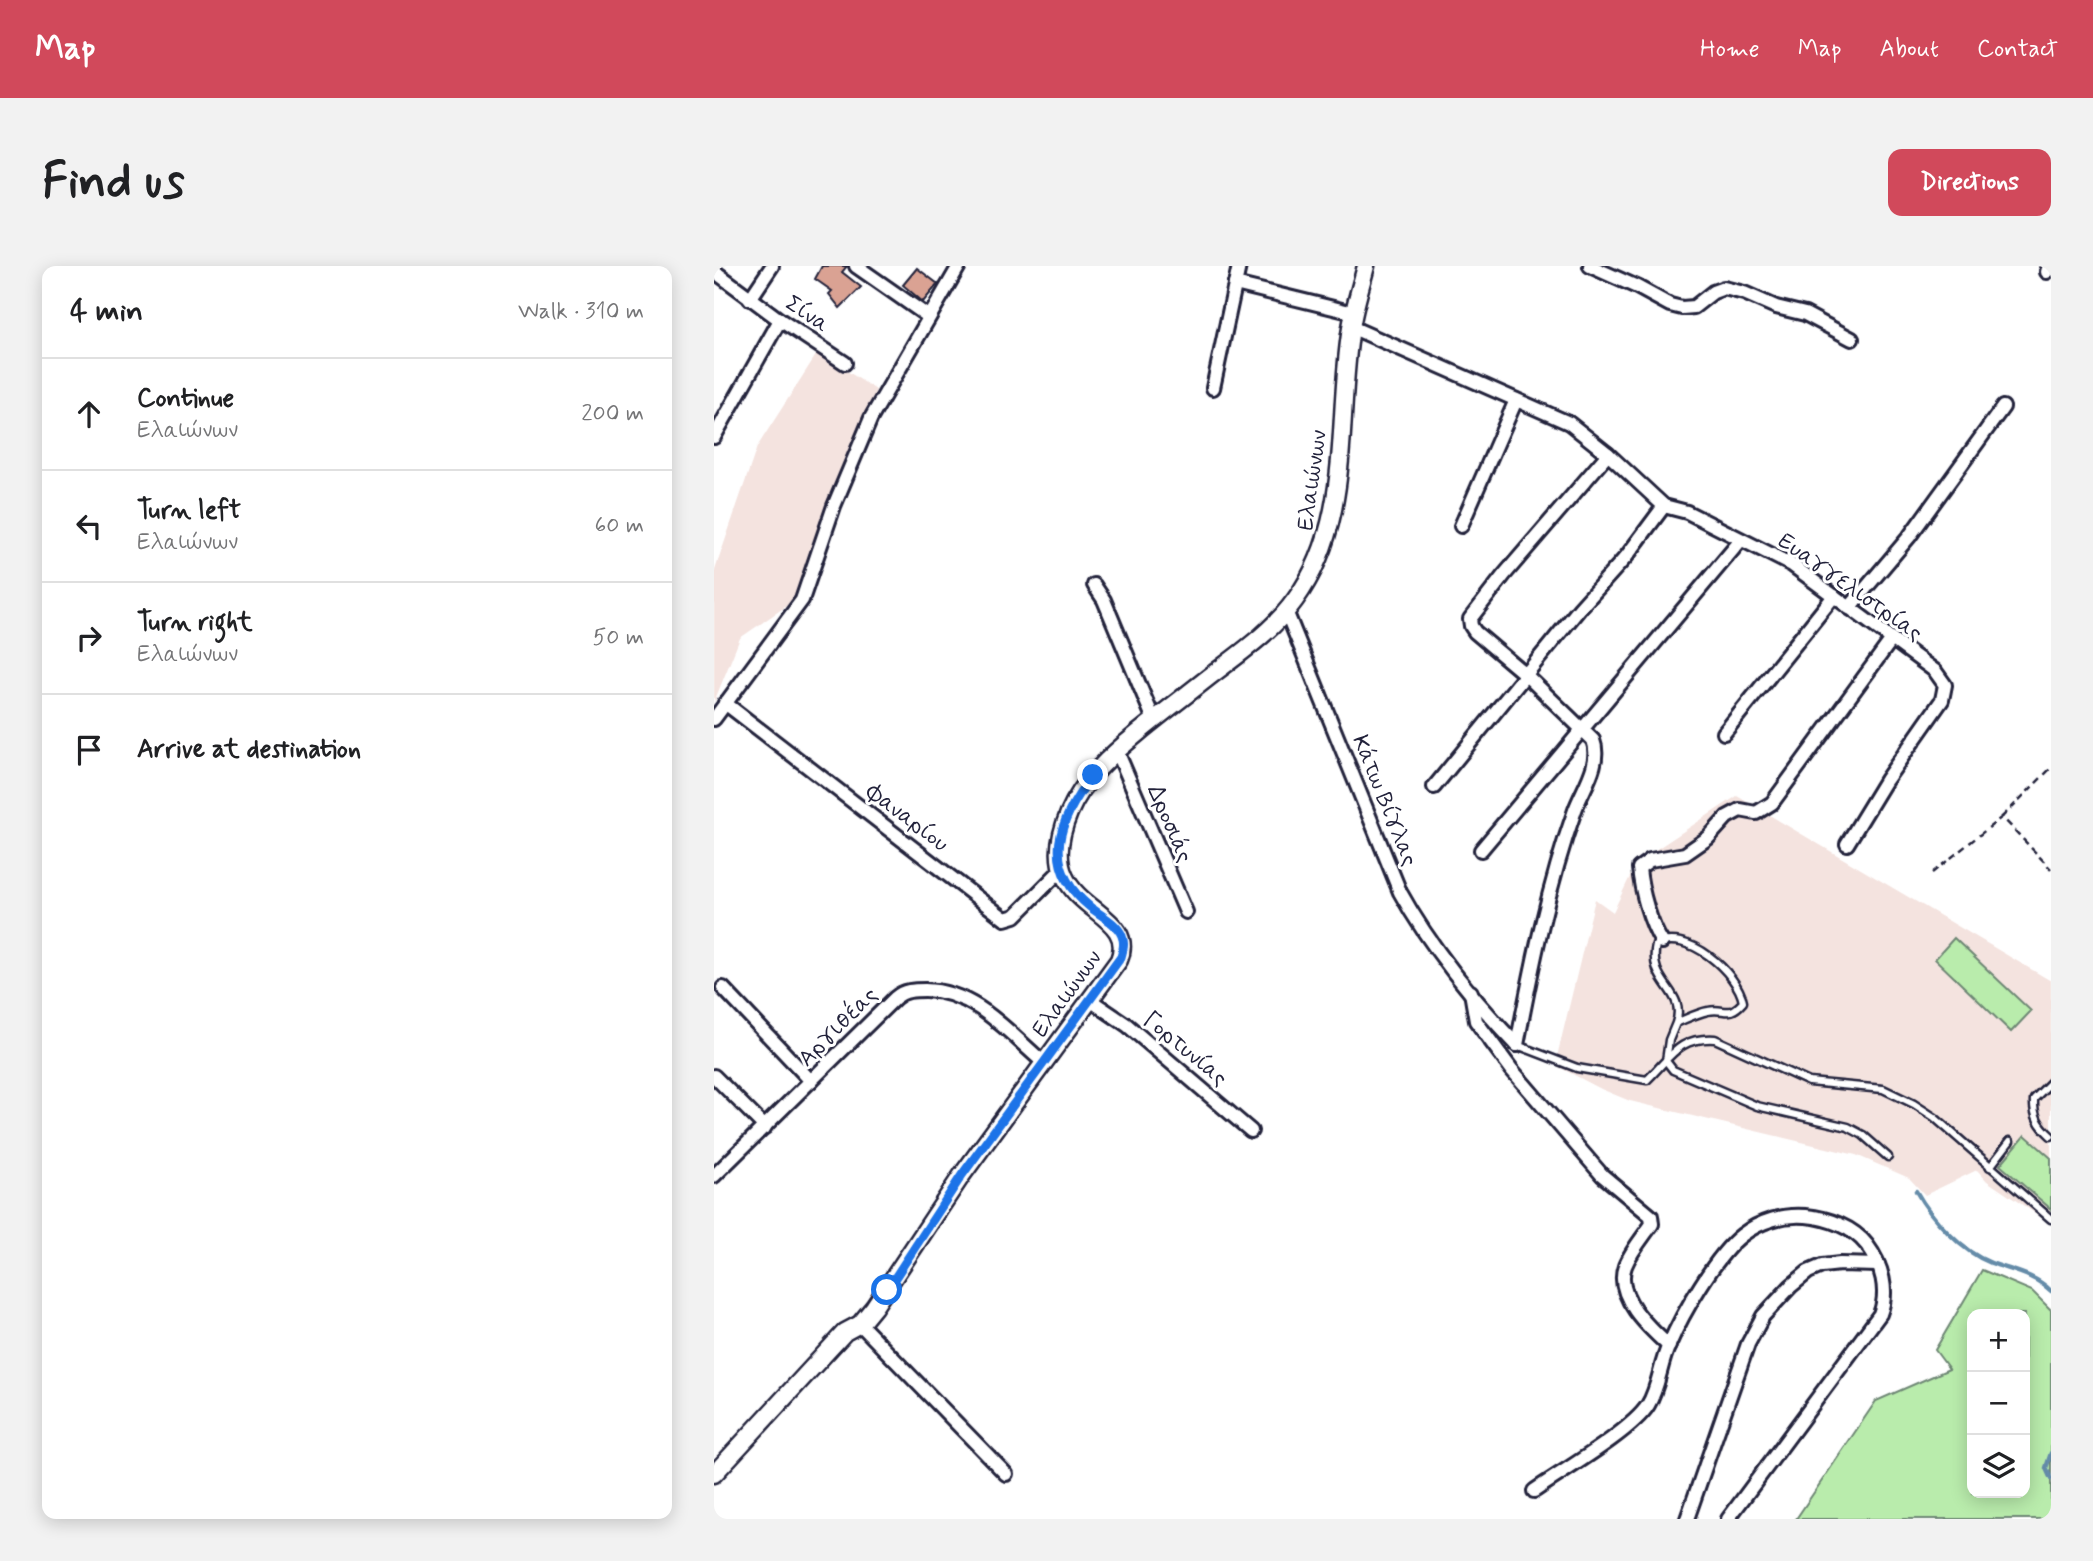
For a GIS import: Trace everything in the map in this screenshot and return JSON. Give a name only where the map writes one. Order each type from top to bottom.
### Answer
[{"type":"main road","name":"Ελαιώνων","points":[[714,1474],[845,1332],[860,1324],[887,1290],[962,1175],[1119,960],[1123,950],[1122,937],[1115,927],[1074,892],[1061,870],[1059,845],[1070,810],[1089,780],[1117,751],[1262,635],[1286,611],[1315,569],[1332,522],[1352,320],[1366,266]]},
{"type":"street","points":[[750,299],[772,266]]},
{"type":"street","points":[[856,266],[929,317]]},
{"type":"street","points":[[714,719],[802,600],[834,506],[871,418],[959,266]]},
{"type":"street","points":[[1213,388],[1239,266]]},
{"type":"street","points":[[1590,266],[1670,305],[1694,307],[1713,292],[1724,288],[1745,293],[1776,307],[1805,314],[1852,339]]},
{"type":"street","name":"Σίνα","points":[[714,271],[750,299],[845,363]]},
{"type":"street","points":[[1235,284],[1352,320],[1569,423],[1608,454],[1664,506],[1626,557],[1580,608],[1434,787]]},
{"type":"street","points":[[714,437],[780,320]]},
{"type":"street","points":[[1461,526],[1516,400]]},
{"type":"street","points":[[1849,608],[1909,537],[2003,407]]},
{"type":"street","points":[[1517,1045],[1534,953],[1575,810],[1597,750],[1593,740],[1527,675],[1475,632],[1470,619],[1608,454]]},
{"type":"street","name":"Ευαγγελιστρίας","points":[[1664,506],[1687,512],[1741,540],[1767,550],[1792,565],[1935,671],[1945,685],[1942,700],[1886,780],[1847,844]]},
{"type":"street","points":[[1481,850],[1741,540]]},
{"type":"street","points":[[1094,585],[1104,600],[1153,720]]},
{"type":"street","points":[[1724,733],[1834,596]]},
{"type":"street","name":"Κάτω Βίγλας","points":[[1286,611],[1400,892],[1424,931],[1491,1018],[1517,1045]]},
{"type":"street","points":[[1662,942],[1655,932],[1639,868],[1650,859],[1685,854],[1708,838],[1727,817],[1741,810],[1756,813],[1772,803],[1892,639]]},
{"type":"street","name":"Φαναρίου","points":[[725,703],[1005,919],[1015,916],[1061,870]]},
{"type":"street","name":"Δροσιάς","points":[[1117,751],[1186,912]]},
{"type":"street","points":[[723,988],[811,1081]]},
{"type":"street","name":"Αργιθέας","points":[[714,1176],[904,992],[948,993],[971,1002],[1043,1062]]},
{"type":"street","points":[[1471,992],[1476,1021],[1512,1070],[1602,1175],[1651,1216],[1652,1224],[1625,1267],[1624,1286],[1630,1301],[1647,1326],[1668,1346]]},
{"type":"street","name":"Γορτυνίας","points":[[1090,1000],[1137,1033],[1251,1131]]},
{"type":"street","points":[[714,1076],[765,1127]]},
{"type":"street","points":[[1534,1491],[1639,1416],[1654,1392],[1668,1346],[1702,1285],[1733,1243],[1753,1227],[1773,1219],[1799,1215],[1817,1217],[1840,1225],[1863,1240],[1878,1265],[1885,1301],[1880,1314],[1728,1519]]},
{"type":"street","points":[[1687,1519],[1748,1344],[1763,1316],[1808,1272],[1822,1266],[1840,1264],[1878,1265]]},
{"type":"street","points":[[860,1324],[1006,1474]]},
{"type":"lane","points":[[1676,1023],[1710,1010],[1724,1013],[1736,1010],[1743,1002],[1741,990],[1728,971],[1691,945],[1675,940],[1656,945],[1653,959],[1668,990],[1677,1000],[1680,1012],[1669,1040],[1666,1061],[1673,1070],[1757,1106],[1848,1127],[1863,1135],[1888,1157]]},
{"type":"lane","points":[[1517,1045],[1577,1068],[1647,1080],[1682,1044],[1699,1039],[1715,1040],[1809,1082],[1883,1089],[1934,1117],[2051,1219]]},
{"type":"lane","points":[[2051,1082],[2034,1099],[2034,1109],[2036,1119],[2051,1136]]},
{"type":"lane","points":[[1990,1167],[2010,1140]]},
{"type":"path","points":[[1931,873],[2002,817],[2051,768]]},
{"type":"path","points":[[2002,817],[2051,869]]},
{"type":"shaded area","points":[[818,352],[876,390],[798,598],[740,638],[714,702],[714,573],[757,447]]},
{"type":"shaded area","points":[[1737,796],[2051,981],[2051,1224],[1987,1181],[1977,1170],[1925,1195],[1909,1178],[1856,1155],[1630,1101],[1555,1065],[1595,899],[1613,912],[1637,862]]},
{"type":"green space","points":[[1954,938],[2031,1011],[2011,1032],[1935,959]]},
{"type":"green space","points":[[2025,1135],[2051,1158],[2051,1209],[2000,1165]]},
{"type":"green space","points":[[1982,1270],[2032,1291],[2051,1310],[2051,1519],[1796,1519],[1876,1401],[1949,1369],[1935,1350]]},
{"type":"building","points":[[822,266],[847,266],[842,272],[861,287],[840,308],[829,294],[832,291],[815,279]]},
{"type":"building","points":[[917,268],[938,284],[923,302],[903,285]]},
{"type":"waterway","points":[[1916,1191],[1930,1212],[1958,1243],[1980,1258],[2030,1277],[2051,1291]]},
{"type":"waterway","points":[[2051,1453],[2046,1468],[2051,1479]]},
{"type":"route","points":[[887,1290],[962,1175],[1121,957],[1123,943],[1120,932],[1074,892],[1061,873],[1059,865],[1058,851],[1066,820],[1076,799],[1093,775]]}]
